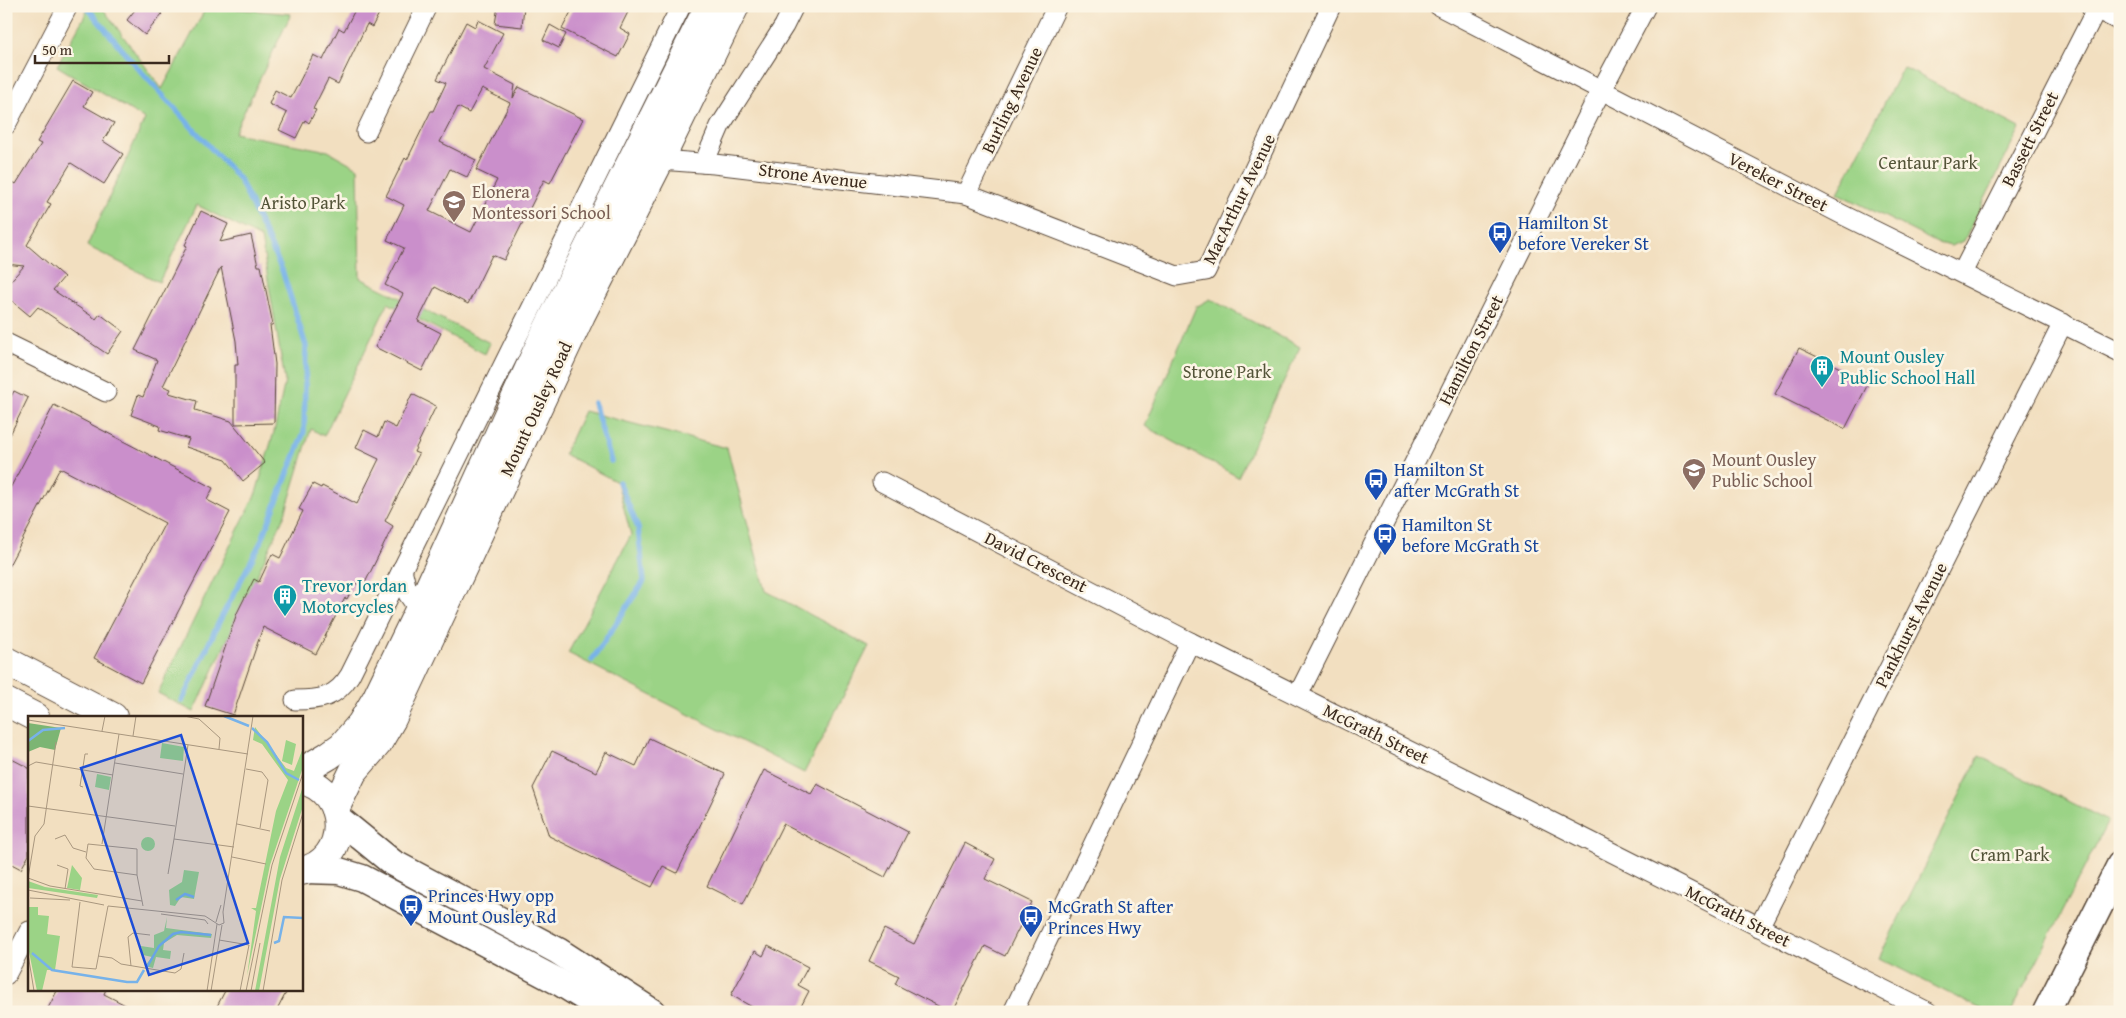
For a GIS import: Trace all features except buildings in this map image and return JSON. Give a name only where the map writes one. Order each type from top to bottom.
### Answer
[{"type":"main road","name":"Mount Ousley Road","points":[[302,771],[334,752],[361,724],[376,699],[420,610],[542,340],[709,6]]},
{"type":"main road","name":"Mount Ousley Road","points":[[304,870],[320,863],[330,852],[336,838],[337,814],[353,772],[378,743],[392,719],[577,323],[660,160],[734,6]]},
{"type":"main road","points":[[6,661],[111,716]]},
{"type":"main road","points":[[6,702],[33,716]]},
{"type":"main road","points":[[302,780],[317,786],[328,796],[337,814],[374,849],[393,863],[558,951],[652,1012]]},
{"type":"main road","points":[[2046,1012],[2120,866]]},
{"type":"main road","points":[[304,870],[339,871],[362,878],[559,982],[608,1012]]},
{"type":"street","points":[[6,125],[68,6]]},
{"type":"street","points":[[366,132],[427,6]]},
{"type":"street","points":[[295,700],[315,700],[328,696],[345,684],[681,6]]},
{"type":"street","points":[[704,163],[720,126],[784,26],[794,6]]},
{"type":"street","name":"Burling Avenue","points":[[966,194],[1057,6]]},
{"type":"street","name":"MacArthur Avenue","points":[[966,194],[1177,276],[1206,271],[1331,6]]},
{"type":"street","name":"Vereker Street","points":[[1440,6],[1840,214],[2120,352]]},
{"type":"street","name":"Hamilton Street","points":[[1298,695],[1646,6]]},
{"type":"street","points":[[2095,7],[2120,21]]},
{"type":"street","name":"Bassett Street","points":[[1962,273],[2095,7]]},
{"type":"street","name":"Strone Avenue","points":[[660,160],[704,163],[966,194]]},
{"type":"street","name":"Pankhurst Avenue","points":[[1759,927],[2063,323]]},
{"type":"street","points":[[6,342],[106,392]]},
{"type":"street","name":"David Crescent","points":[[882,482],[1190,642]]},
{"type":"street","points":[[402,570],[408,594],[420,610]]},
{"type":"street","points":[[1013,1012],[1190,642]]},
{"type":"street","name":"McGrath Street","points":[[1190,642],[1928,1012]]},
{"type":"street","points":[[6,975],[28,933]]},
{"type":"green space","name":"Aristo Park","points":[[90,6],[101,6],[162,89],[207,6],[291,14],[234,133],[328,151],[358,168],[360,278],[490,343],[485,354],[388,303],[324,436],[311,429],[284,517],[194,712],[158,693],[256,493],[274,432],[285,381],[261,238],[197,205],[159,282],[87,246],[145,119],[57,66]]},
{"type":"green space","name":"Centaur Park","points":[[1903,67],[2020,128],[1964,241],[1951,246],[1937,243],[1838,193]]},
{"type":"green space","name":"Strone Park","points":[[1210,299],[1300,347],[1238,477],[1145,426],[1196,307]]},
{"type":"green space","points":[[584,411],[727,448],[766,591],[869,646],[804,773],[568,653],[631,535],[617,482],[564,454]]},
{"type":"green space","name":"Cram Park","points":[[1979,756],[2108,821],[2011,1012],[1986,1012],[1879,958]]},
{"type":"waterway","points":[[86,6],[136,66],[240,180],[282,270],[306,346],[304,432],[261,542],[219,622],[182,701]]},
{"type":"waterway","points":[[594,403],[611,461]]},
{"type":"waterway","points":[[592,660],[644,581],[638,528],[619,482]]},
{"type":"place","name":"Elonera Montessori School","points":[[454,223]]},
{"type":"place","name":"Hamilton St before Vereker St","points":[[1500,254]]},
{"type":"place","name":"Mount Ousley Public School Hall","points":[[1822,388]]},
{"type":"place","name":"Mount Ousley Public School","points":[[1694,491]]},
{"type":"place","name":"Hamilton St after McGrath St","points":[[1376,501]]},
{"type":"place","name":"Hamilton St before McGrath St","points":[[1385,556]]},
{"type":"place","name":"Trevor Jordan Motorcycles","points":[[285,617]]},
{"type":"place","name":"Princes Hwy opp Mount Ousley Rd","points":[[411,927]]},
{"type":"place","name":"McGrath St after Princes Hwy","points":[[1031,938]]}]
